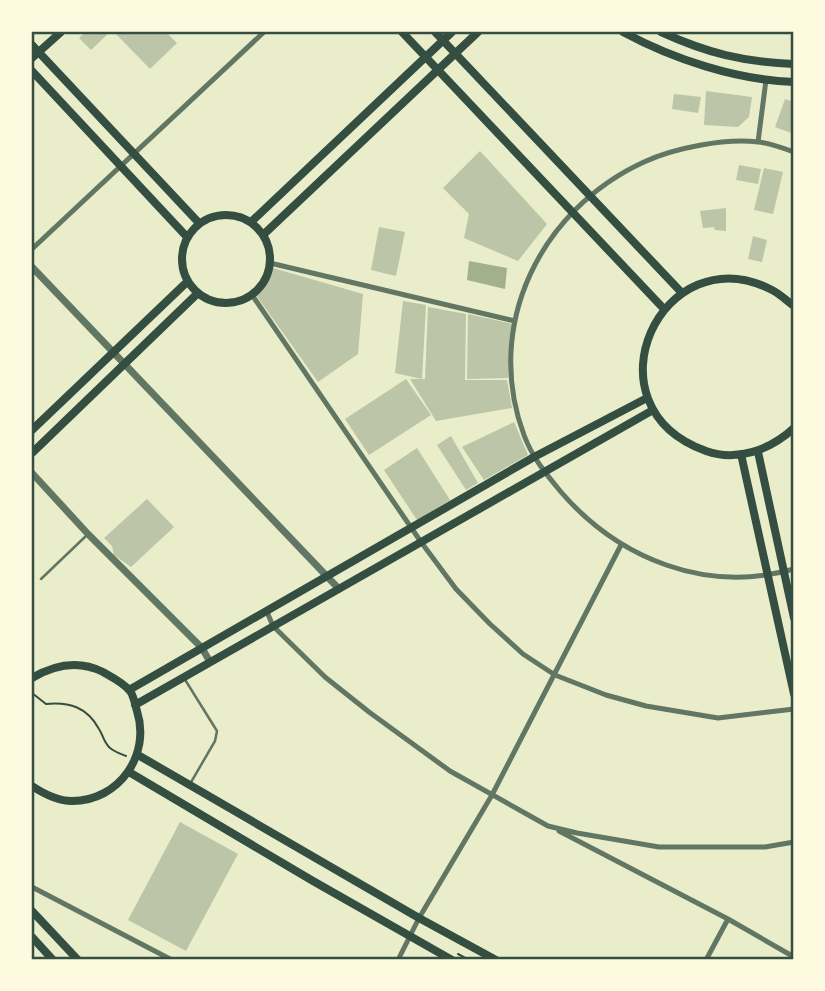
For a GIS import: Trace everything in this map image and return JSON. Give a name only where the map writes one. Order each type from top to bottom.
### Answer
[{"type":"main road","points":[[61,32],[34,52],[200,223]]},
{"type":"main road","points":[[401,32],[664,309]]},
{"type":"main road","points":[[435,32],[682,293]]},
{"type":"main road","points":[[251,222],[452,32]]},
{"type":"main road","points":[[263,235],[478,32]]},
{"type":"main road","points":[[623,32],[705,65],[766,80],[793,82]]},
{"type":"main road","points":[[661,32],[698,49],[759,62],[793,64]]},
{"type":"main road","points":[[32,71],[187,237]]},
{"type":"main road","points":[[230,214],[251,222],[268,245],[270,263],[264,281],[252,295],[234,302],[206,299],[188,281],[181,259],[187,237],[209,217],[230,214]]},
{"type":"main road","points":[[793,306],[773,291],[749,282],[724,280],[699,285],[682,293],[664,309],[654,323],[642,363],[647,398],[653,410],[664,425],[687,444],[715,454],[758,452],[781,439],[793,428]]},
{"type":"main road","points":[[32,430],[188,281]]},
{"type":"main road","points":[[32,453],[198,293]]},
{"type":"main road","points":[[130,690],[534,457],[647,398]]},
{"type":"main road","points":[[135,705],[653,410]]},
{"type":"main road","points":[[758,452],[789,570],[793,618]]},
{"type":"main road","points":[[741,454],[793,694]]},
{"type":"main road","points":[[32,677],[56,667],[81,665],[104,673],[130,690],[140,720],[141,736],[138,755],[129,772],[114,788],[93,798],[71,801],[49,796],[32,786]]},
{"type":"main road","points":[[138,755],[496,960]]},
{"type":"main road","points":[[129,772],[411,937],[455,957]]},
{"type":"main road","points":[[32,911],[78,960]]},
{"type":"main road","points":[[32,937],[53,960]]},
{"type":"street","points":[[32,249],[264,32]]},
{"type":"street","points":[[758,142],[766,80]]},
{"type":"street","points":[[789,570],[768,575],[728,577],[684,571],[646,558],[594,526],[544,472],[534,457],[517,415],[512,383],[512,340],[524,289],[536,262],[555,232],[589,195],[630,168],[670,152],[712,144],[758,142],[793,152]]},
{"type":"street","points":[[270,263],[515,321]]},
{"type":"street","points":[[32,267],[339,589]]},
{"type":"street","points":[[252,295],[421,542],[457,589],[523,654],[555,675],[606,695],[646,706],[718,718],[793,709]]},
{"type":"street","points":[[32,473],[88,534],[202,648],[210,662]]},
{"type":"street","points":[[398,960],[419,918],[492,795],[621,545]]},
{"type":"street","points":[[267,612],[273,626],[325,677],[450,771],[548,826],[728,919],[793,957]]},
{"type":"street","points":[[548,826],[659,847],[765,847],[793,842]]},
{"type":"street","points":[[32,887],[172,960]]},
{"type":"street","points":[[706,960],[728,919]]},
{"type":"lane","points":[[41,579],[88,534]]},
{"type":"lane","points":[[183,677],[217,730],[215,741],[190,784]]},
{"type":"path","points":[[32,693],[46,704],[67,703],[81,708],[93,719],[106,744],[112,750],[127,756]]},
{"type":"path","points":[[455,957],[469,960]]},
{"type":"shaded area","points":[[469,261],[507,268],[505,289],[467,280]]},
{"type":"building","points":[[85,32],[110,32],[91,50],[79,38]]},
{"type":"building","points":[[114,32],[166,32],[177,43],[150,69]]},
{"type":"building","points":[[706,91],[752,97],[749,117],[738,127],[704,125]]},
{"type":"building","points":[[674,94],[701,97],[698,113],[672,109]]},
{"type":"building","points":[[785,99],[794,102],[794,134],[775,127]]},
{"type":"building","points":[[480,151],[547,224],[518,261],[464,238],[469,214],[443,188]]},
{"type":"building","points":[[739,165],[761,169],[758,184],[736,180]]},
{"type":"building","points":[[764,168],[783,172],[773,214],[754,210]]},
{"type":"building","points":[[726,208],[726,231],[715,230],[714,227],[703,228],[700,211]]},
{"type":"building","points":[[379,227],[405,232],[396,276],[371,270]]},
{"type":"building","points":[[753,236],[767,240],[762,262],[748,259]]},
{"type":"building","points":[[273,268],[363,294],[358,354],[318,382],[256,295],[265,286]]},
{"type":"building","points":[[403,301],[426,305],[422,379],[395,373]]},
{"type":"building","points":[[428,307],[466,314],[465,380],[507,380],[512,408],[436,421],[410,379],[425,379]]},
{"type":"building","points":[[468,314],[513,324],[508,378],[467,379]]},
{"type":"building","points":[[406,379],[431,415],[369,455],[345,419]]},
{"type":"building","points":[[514,422],[528,455],[484,480],[462,447]]},
{"type":"building","points":[[451,436],[478,483],[466,490],[437,445]]},
{"type":"building","points":[[417,448],[450,500],[417,520],[384,470]]},
{"type":"building","points":[[147,499],[174,527],[131,567],[114,555],[112,546],[104,538]]},
{"type":"building","points":[[180,822],[238,854],[186,951],[128,920]]}]
